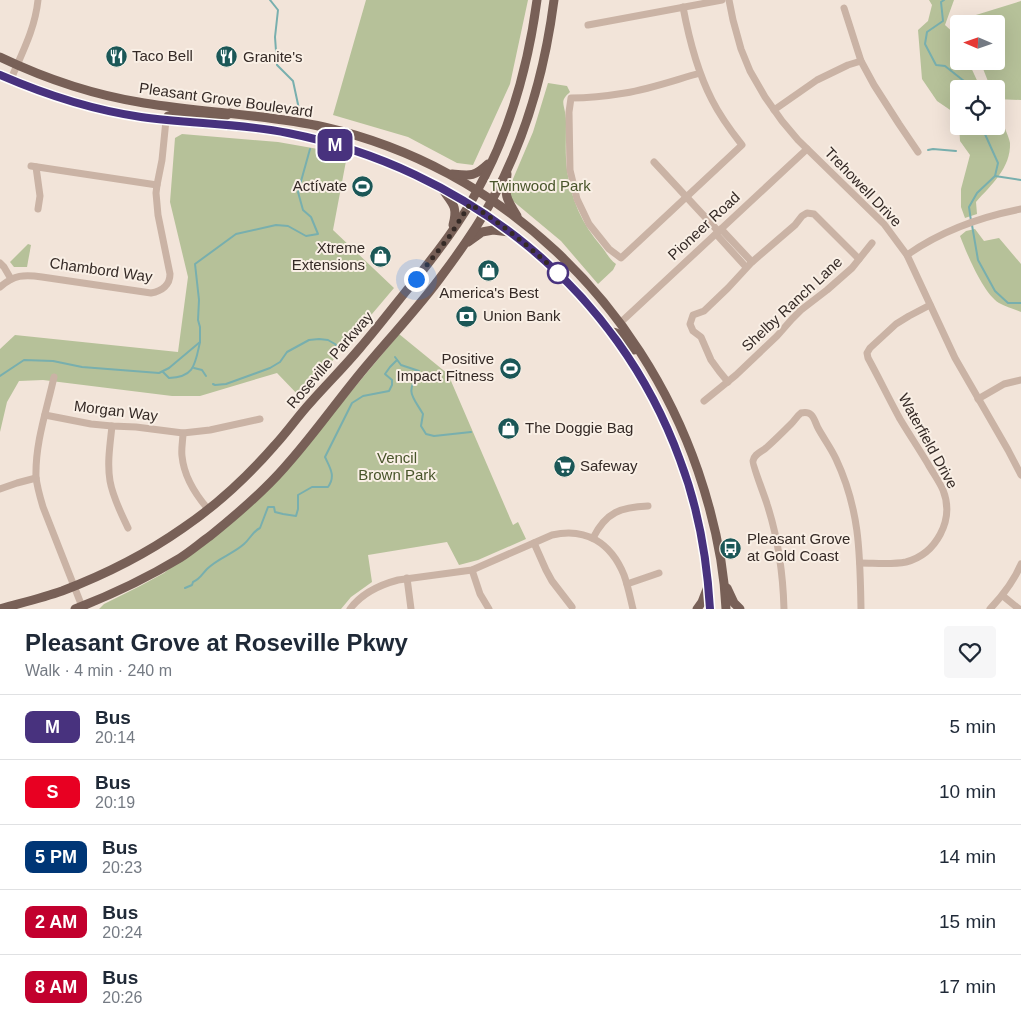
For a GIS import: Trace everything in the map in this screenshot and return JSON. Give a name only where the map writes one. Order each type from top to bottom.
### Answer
[{"type":"main road","name":"Roseville Parkway","points":[[0,609],[74,586],[112,570],[140,555],[184,528],[208,509],[253,469],[277,443],[358,350],[449,237],[470,204],[506,128],[521,82],[537,0]]},
{"type":"main road","name":"Roseville Parkway","points":[[80,608],[102,599],[182,556],[223,526],[252,500],[305,444],[436,283],[484,213],[508,168],[522,134],[540,78],[550,31],[554,0]]},
{"type":"main road","name":"Pleasant Grove Boulevard","points":[[0,57],[57,81],[110,96],[167,106],[274,118],[338,130],[372,140],[450,174],[478,190],[518,218],[567,261],[620,323],[645,360],[671,406],[692,456],[709,506],[724,582],[726,609]]},
{"type":"main road","name":"Pleasant Grove Boulevard","points":[[0,75],[53,96],[123,114],[166,120],[258,128],[321,140],[348,148],[391,164],[441,187],[484,213],[510,232],[531,248],[594,310],[611,332],[648,390],[678,452],[696,511],[709,584],[710,609]]},
{"type":"main road","points":[[166,120],[168,116],[175,114],[220,118],[230,113]]},
{"type":"main road","points":[[450,174],[474,175],[492,161]]},
{"type":"main road","points":[[508,168],[506,197],[518,218]]},
{"type":"main road","points":[[441,187],[454,204],[456,214],[449,237]]},
{"type":"main road","points":[[462,247],[482,232],[493,230],[510,232]]},
{"type":"main road","points":[[611,332],[622,336],[645,360]]},
{"type":"main road","points":[[724,582],[734,603],[740,609]]},
{"type":"main road","points":[[697,609],[709,584]]},
{"type":"street","points":[[11,79],[30,35],[36,16],[38,0]]},
{"type":"street","points":[[588,24],[722,0]]},
{"type":"street","name":"Trehowell Drive","points":[[729,0],[737,36],[757,84],[774,110],[798,140],[884,224],[907,255],[955,358],[1021,475]]},
{"type":"street","points":[[683,7],[689,38],[700,73],[712,101],[742,145],[621,258],[609,249],[589,224],[577,199],[570,170],[571,98],[626,93],[700,73]]},
{"type":"street","points":[[844,8],[861,61],[874,85],[918,152]]},
{"type":"street","points":[[774,110],[817,80],[861,61]]},
{"type":"street","name":"Chambord Way","points":[[12,279],[30,275],[139,292],[151,293],[163,289],[170,280],[170,274],[158,215],[157,185],[166,120]]},
{"type":"street","name":"Pioneer Road","points":[[620,323],[807,149]]},
{"type":"street","points":[[654,162],[749,264]]},
{"type":"street","points":[[38,209],[40,196],[34,166],[157,185]]},
{"type":"street","points":[[907,255],[935,237],[960,226],[982,218],[1021,209]]},
{"type":"street","points":[[728,382],[711,360],[702,337],[692,331],[690,324],[693,315],[704,311],[749,264],[788,232],[807,213],[814,214],[859,260]]},
{"type":"street","name":"Shelby Ranch Lane","points":[[704,401],[728,382],[812,300],[827,290],[852,268],[872,243]]},
{"type":"street","points":[[0,263],[12,279],[0,287]]},
{"type":"street","name":"Waterfield Drive","points":[[860,563],[896,563],[912,560],[938,540],[945,524],[947,508],[943,489],[888,396],[867,353],[896,324],[930,305]]},
{"type":"street","points":[[54,377],[37,451],[36,478],[39,494],[74,586],[80,608]]},
{"type":"street","points":[[978,399],[1004,384],[1021,380]]},
{"type":"street","points":[[784,609],[782,574],[776,539],[767,502],[752,462],[756,455],[764,450],[801,413],[806,412],[810,413],[814,418],[828,444],[842,475],[855,517],[860,563],[860,609]]},
{"type":"street","name":"Morgan Way","points":[[45,415],[91,424],[183,432],[210,430],[260,419]]},
{"type":"street","points":[[112,426],[109,455],[110,481],[116,501],[128,528]]},
{"type":"street","points":[[183,432],[182,456],[185,472],[197,496],[208,509]]},
{"type":"street","points":[[0,489],[36,478]]},
{"type":"street","points":[[593,538],[598,527],[613,514],[622,509],[648,506]]},
{"type":"street","points":[[350,609],[368,592],[380,585],[407,578],[472,570],[552,535],[572,532],[593,538],[610,551],[618,562],[627,584],[633,609]]},
{"type":"street","points":[[534,543],[552,581],[572,607]]},
{"type":"street","points":[[990,609],[1003,596],[1021,564]]},
{"type":"street","points":[[472,570],[480,594],[489,609]]},
{"type":"street","points":[[627,584],[659,573]]},
{"type":"street","points":[[407,578],[411,609]]},
{"type":"street","points":[[1003,596],[1019,609]]},
{"type":"green space","points":[[366,0],[528,0],[510,84],[473,165],[457,163],[408,137],[333,115]]},
{"type":"green space","points":[[929,0],[954,0],[945,25],[950,30],[950,70],[972,70],[977,80],[950,80],[950,110],[937,101],[922,79],[918,30],[928,21],[932,5]]},
{"type":"green space","points":[[1021,1],[1021,100],[1005,99],[1005,80],[987,80],[984,70],[1005,70],[1005,15],[976,15]]},
{"type":"green space","name":"Twinwood Park","points":[[548,83],[567,86],[570,92],[565,97],[563,103],[566,118],[566,164],[571,191],[578,211],[588,229],[616,264],[613,270],[598,284],[561,241],[513,201],[509,194],[510,186],[533,132]]},
{"type":"green space","points":[[1005,129],[1010,143],[1004,168],[976,202],[977,214],[965,218],[961,207],[961,189],[970,155],[960,141],[960,135],[1005,135]]},
{"type":"green space","points":[[182,134],[278,142],[318,149],[346,161],[333,230],[394,288],[301,398],[277,373],[200,396],[172,396],[43,380],[19,381],[7,402],[0,432],[0,349],[15,335],[178,352],[188,277],[170,202],[175,138]]},
{"type":"green space","points":[[975,229],[984,241],[999,238],[1021,264],[1021,312],[999,303],[981,282],[960,236],[966,231]]},
{"type":"green space","points":[[28,244],[31,245],[27,267],[14,267],[10,262]]},
{"type":"green space","name":"Vencil Brown Park","points":[[399,334],[448,374],[513,525],[518,522],[526,539],[478,560],[459,565],[447,542],[368,555],[372,582],[351,597],[341,609],[99,609],[104,604],[164,573],[234,519],[300,453]]},
{"type":"waterway","points":[[270,0],[278,10],[275,37],[277,65],[293,81],[299,109]]},
{"type":"waterway","points":[[944,0],[941,2],[943,21],[927,32],[925,44],[936,65],[945,66],[963,80]]},
{"type":"waterway","points":[[971,221],[969,207],[977,193],[995,176],[998,163],[985,135]]},
{"type":"waterway","points":[[0,376],[24,360],[53,361],[82,367],[159,373],[169,368],[200,342],[199,300],[195,264],[236,234],[276,225],[288,226],[306,236],[318,234],[311,217],[303,210],[298,192],[310,149]]},
{"type":"waterway","points":[[928,150],[956,151]]},
{"type":"waterway","points":[[995,176],[1021,180]]},
{"type":"waterway","points":[[972,225],[978,260],[995,291],[1008,303],[1021,303]]},
{"type":"waterway","points":[[213,384],[226,384],[270,368],[280,362],[287,352],[309,340],[328,340],[339,348]]},
{"type":"waterway","points":[[163,372],[169,378],[178,377],[189,372],[195,363],[200,342]]},
{"type":"waterway","points":[[395,357],[401,365],[419,371],[411,389],[415,402],[423,414],[421,426],[426,434],[434,436],[471,432]]},
{"type":"waterway","points":[[185,588],[192,585],[211,565],[246,542],[260,528],[268,507],[274,507],[275,512],[296,516],[298,495],[312,487],[328,487],[332,476],[325,457],[352,403],[363,396],[389,391],[392,380],[385,374],[397,360]]},
{"type":"waterway","points":[[194,368],[202,370],[206,376]]},
{"type":"bus line","name":"M","points":[[0,75],[53,96],[99,110],[166,120],[258,128],[321,140],[348,148],[391,164],[441,187],[484,213],[526,244],[594,310],[620,344],[648,390],[674,444],[690,488],[709,584],[710,609]]},
{"type":"place","name":"Taco Bell","points":[[116,56]]},
{"type":"place","name":"Granite's","points":[[227,57]]},
{"type":"place","name":"Actívate","points":[[363,186]]},
{"type":"place","name":"Xtreme Extensions","points":[[381,257]]},
{"type":"place","name":"America's Best","points":[[489,270]]},
{"type":"place","name":"Union Bank","points":[[467,316]]},
{"type":"place","name":"Positive Impact Fitness","points":[[510,368]]},
{"type":"place","name":"The Doggie Bag","points":[[509,428]]},
{"type":"place","name":"Safeway","points":[[564,466]]},
{"type":"place","name":"Pleasant Grove at Gold Coast","points":[[731,548]]},
{"type":"route","points":[[416,279],[449,237],[470,204],[526,244],[558,273]]}]
